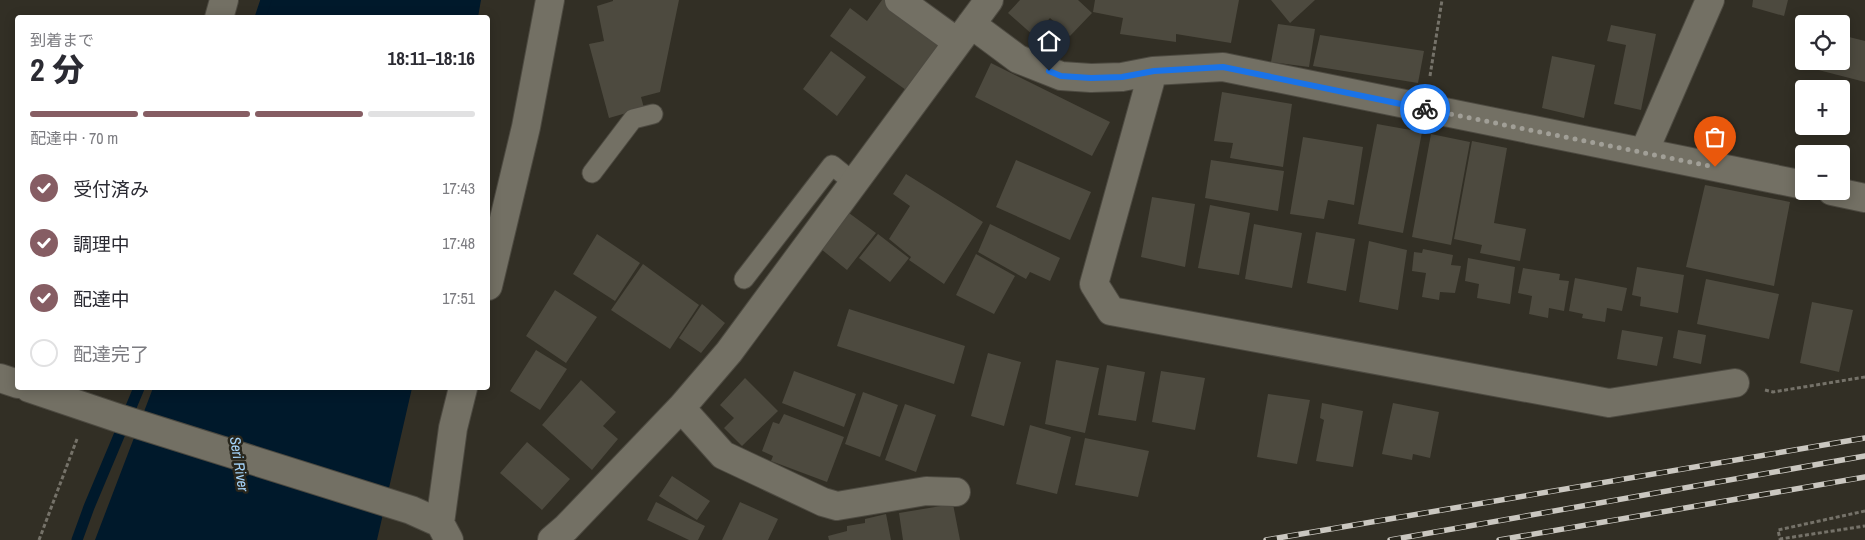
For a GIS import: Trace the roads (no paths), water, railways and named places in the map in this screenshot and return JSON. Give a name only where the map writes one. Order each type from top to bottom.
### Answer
[{"type":"street","points":[[220,15],[224,0]]},
{"type":"street","points":[[490,278],[526,127],[550,0]]},
{"type":"street","points":[[899,0],[1018,59],[1061,76],[1091,78],[1122,77],[1154,71],[1223,67],[1795,183]]},
{"type":"street","points":[[552,540],[566,528],[681,408],[729,352],[989,0]]},
{"type":"street","points":[[1644,152],[1696,44],[1710,0]]},
{"type":"street","points":[[1154,71],[1094,284],[1110,311],[1609,403],[1735,383]]},
{"type":"street","points":[[1850,195],[1865,198]]},
{"type":"street","points":[[0,378],[15,383]]},
{"type":"street","points":[[42,390],[93,398],[118,418],[410,510],[445,532],[453,428],[462,390]]},
{"type":"street","points":[[681,408],[723,455],[823,502],[837,506],[926,490],[956,492]]},
{"type":"lane","points":[[592,172],[633,119],[653,114]]},
{"type":"lane","points":[[744,279],[832,165],[853,182]]},
{"type":"water","points":[[267,0],[481,0],[478,15],[263,15]]},
{"type":"water","name":"Seri River","points":[[152,390],[412,390],[377,540],[95,540]]},
{"type":"waterway","points":[[261,15],[266,0]]},
{"type":"waterway","points":[[77,540],[138,390]]},
{"type":"railway","points":[[1266,540],[1865,438]]},
{"type":"railway","points":[[1390,540],[1865,456]]},
{"type":"railway","points":[[1499,540],[1865,477]]}]
